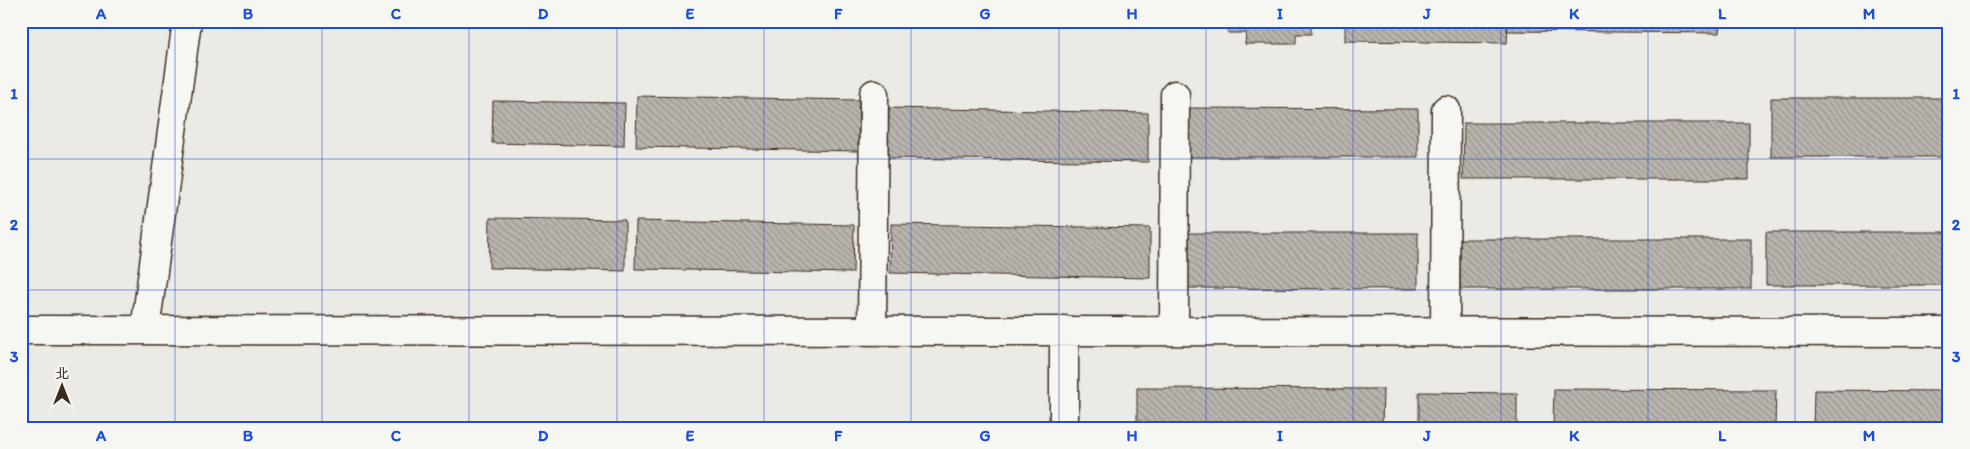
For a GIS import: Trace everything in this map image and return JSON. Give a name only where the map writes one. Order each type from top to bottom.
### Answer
[{"type":"street","points":[[145,330],[187,21]]},
{"type":"street","points":[[872,330],[874,94]]},
{"type":"street","points":[[1174,330],[1175,95]]},
{"type":"street","points":[[1446,110],[1446,331]]},
{"type":"street","points":[[21,330],[1949,332]]},
{"type":"street","points":[[1064,330],[1064,428]]},
{"type":"building","points":[[1228,21],[1311,21],[1311,34],[1296,34],[1296,44],[1245,44],[1246,33],[1228,33]]},
{"type":"building","points":[[1345,21],[1508,21],[1507,43],[1345,41]]},
{"type":"building","points":[[1508,21],[1720,21],[1719,33],[1507,31]]},
{"type":"building","points":[[637,96],[859,100],[858,151],[636,147]]},
{"type":"building","points":[[1771,98],[1949,98],[1949,157],[1771,157]]},
{"type":"building","points":[[493,101],[625,103],[624,146],[492,143]]},
{"type":"building","points":[[889,108],[1148,113],[1148,162],[888,158]]},
{"type":"building","points":[[1185,108],[1418,109],[1418,157],[1185,157]]},
{"type":"building","points":[[1464,123],[1749,123],[1749,179],[1463,179]]},
{"type":"building","points":[[490,218],[625,220],[625,271],[489,268]]},
{"type":"building","points":[[636,221],[854,225],[853,273],[635,269]]},
{"type":"building","points":[[891,224],[1150,228],[1150,278],[890,273]]},
{"type":"building","points":[[1766,232],[1949,232],[1949,285],[1766,285]]},
{"type":"building","points":[[1185,233],[1418,233],[1418,289],[1185,288]]},
{"type":"building","points":[[1460,239],[1751,239],[1751,289],[1460,289]]},
{"type":"building","points":[[1137,388],[1383,389],[1382,428],[1137,428]]},
{"type":"building","points":[[1554,389],[1776,390],[1775,428],[1553,428]]},
{"type":"building","points":[[1814,390],[1949,391],[1949,428],[1813,428]]},
{"type":"building","points":[[1419,392],[1517,393],[1517,428],[1419,428]]}]
